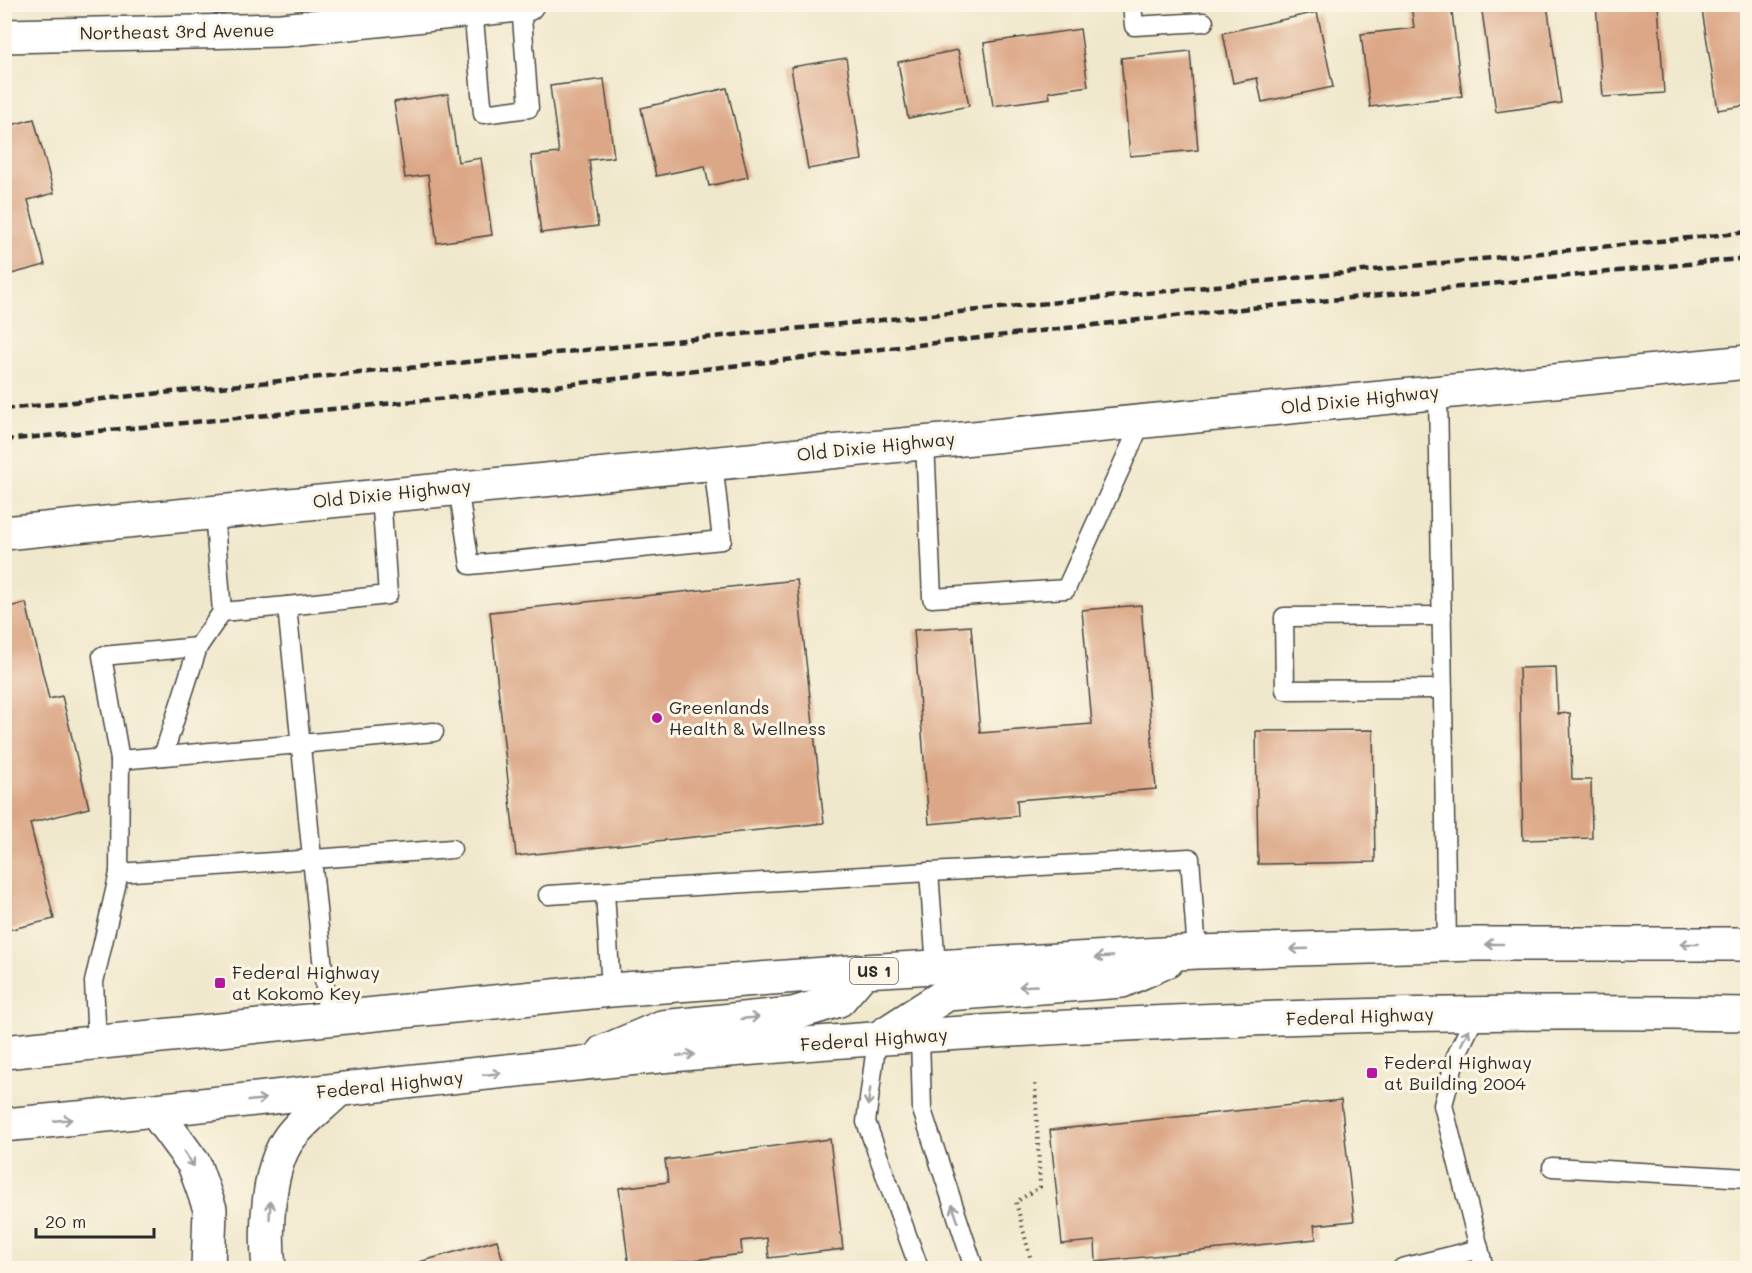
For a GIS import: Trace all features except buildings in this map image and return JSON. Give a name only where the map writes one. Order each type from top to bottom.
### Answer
[{"type":"main road","name":"Northeast 3rd Avenue","points":[[4,36],[282,30],[527,4]]},
{"type":"main road","name":"Old Dixie Highway","points":[[4,533],[1748,362]]},
{"type":"main road","name":"US 1","points":[[4,1052],[611,990],[864,971],[1191,952],[1447,945],[1748,944]]},
{"type":"main road","points":[[877,1039],[947,994],[1122,981],[1191,952]]},
{"type":"main road","points":[[573,1065],[662,1027],[794,1014],[839,1000],[864,971]]},
{"type":"main road","name":"Federal Highway","points":[[4,1125],[155,1112],[573,1065],[920,1035],[1167,1023],[1476,1014],[1748,1014]]},
{"type":"main road","points":[[269,1269],[270,1203],[277,1161],[290,1137],[337,1091]]},
{"type":"main road","points":[[155,1112],[194,1164],[210,1209],[208,1269]]},
{"type":"lane","points":[[1131,4],[1134,26],[1204,22]]},
{"type":"lane","points":[[473,10],[483,114],[529,108],[521,5]]},
{"type":"lane","points":[[1438,392],[1447,945]]},
{"type":"lane","points":[[925,442],[932,598],[1066,589],[1142,421]]},
{"type":"lane","points":[[458,487],[470,565],[722,540],[713,463]]},
{"type":"lane","points":[[222,612],[388,595],[381,495]]},
{"type":"lane","points":[[163,756],[198,647],[222,612],[214,512]]},
{"type":"lane","points":[[287,606],[328,1019]]},
{"type":"lane","points":[[1442,616],[1284,617],[1285,690],[1443,689]]},
{"type":"lane","points":[[97,1043],[94,982],[119,873],[120,760],[102,656],[198,647]]},
{"type":"lane","points":[[120,760],[434,732]]},
{"type":"lane","points":[[119,873],[312,861],[452,849]]},
{"type":"lane","points":[[548,895],[1190,858],[1191,952]]},
{"type":"lane","points":[[929,872],[936,967]]},
{"type":"lane","points":[[605,892],[611,990]]},
{"type":"lane","points":[[1476,1014],[1456,1056],[1443,1105],[1484,1269]]},
{"type":"lane","points":[[920,1035],[922,1110],[974,1269]]},
{"type":"lane","points":[[877,1039],[866,1122],[919,1269]]},
{"type":"lane","points":[[1552,1167],[1748,1178]]},
{"type":"lane","points":[[1402,1269],[1479,1249]]},
{"type":"path","points":[[1033,1269],[1017,1202],[1040,1187],[1035,1080]]},
{"type":"railway","points":[[4,409],[1748,232]]},
{"type":"railway","points":[[4,440],[448,398],[1191,314],[1748,258]]},
{"type":"place","name":"Greenlands Health & Wellness","points":[[657,718]]},
{"type":"place","name":"Federal Highway at Kokomo Key","points":[[220,983]]},
{"type":"place","name":"Federal Highway at Building 2004","points":[[1372,1073]]}]
